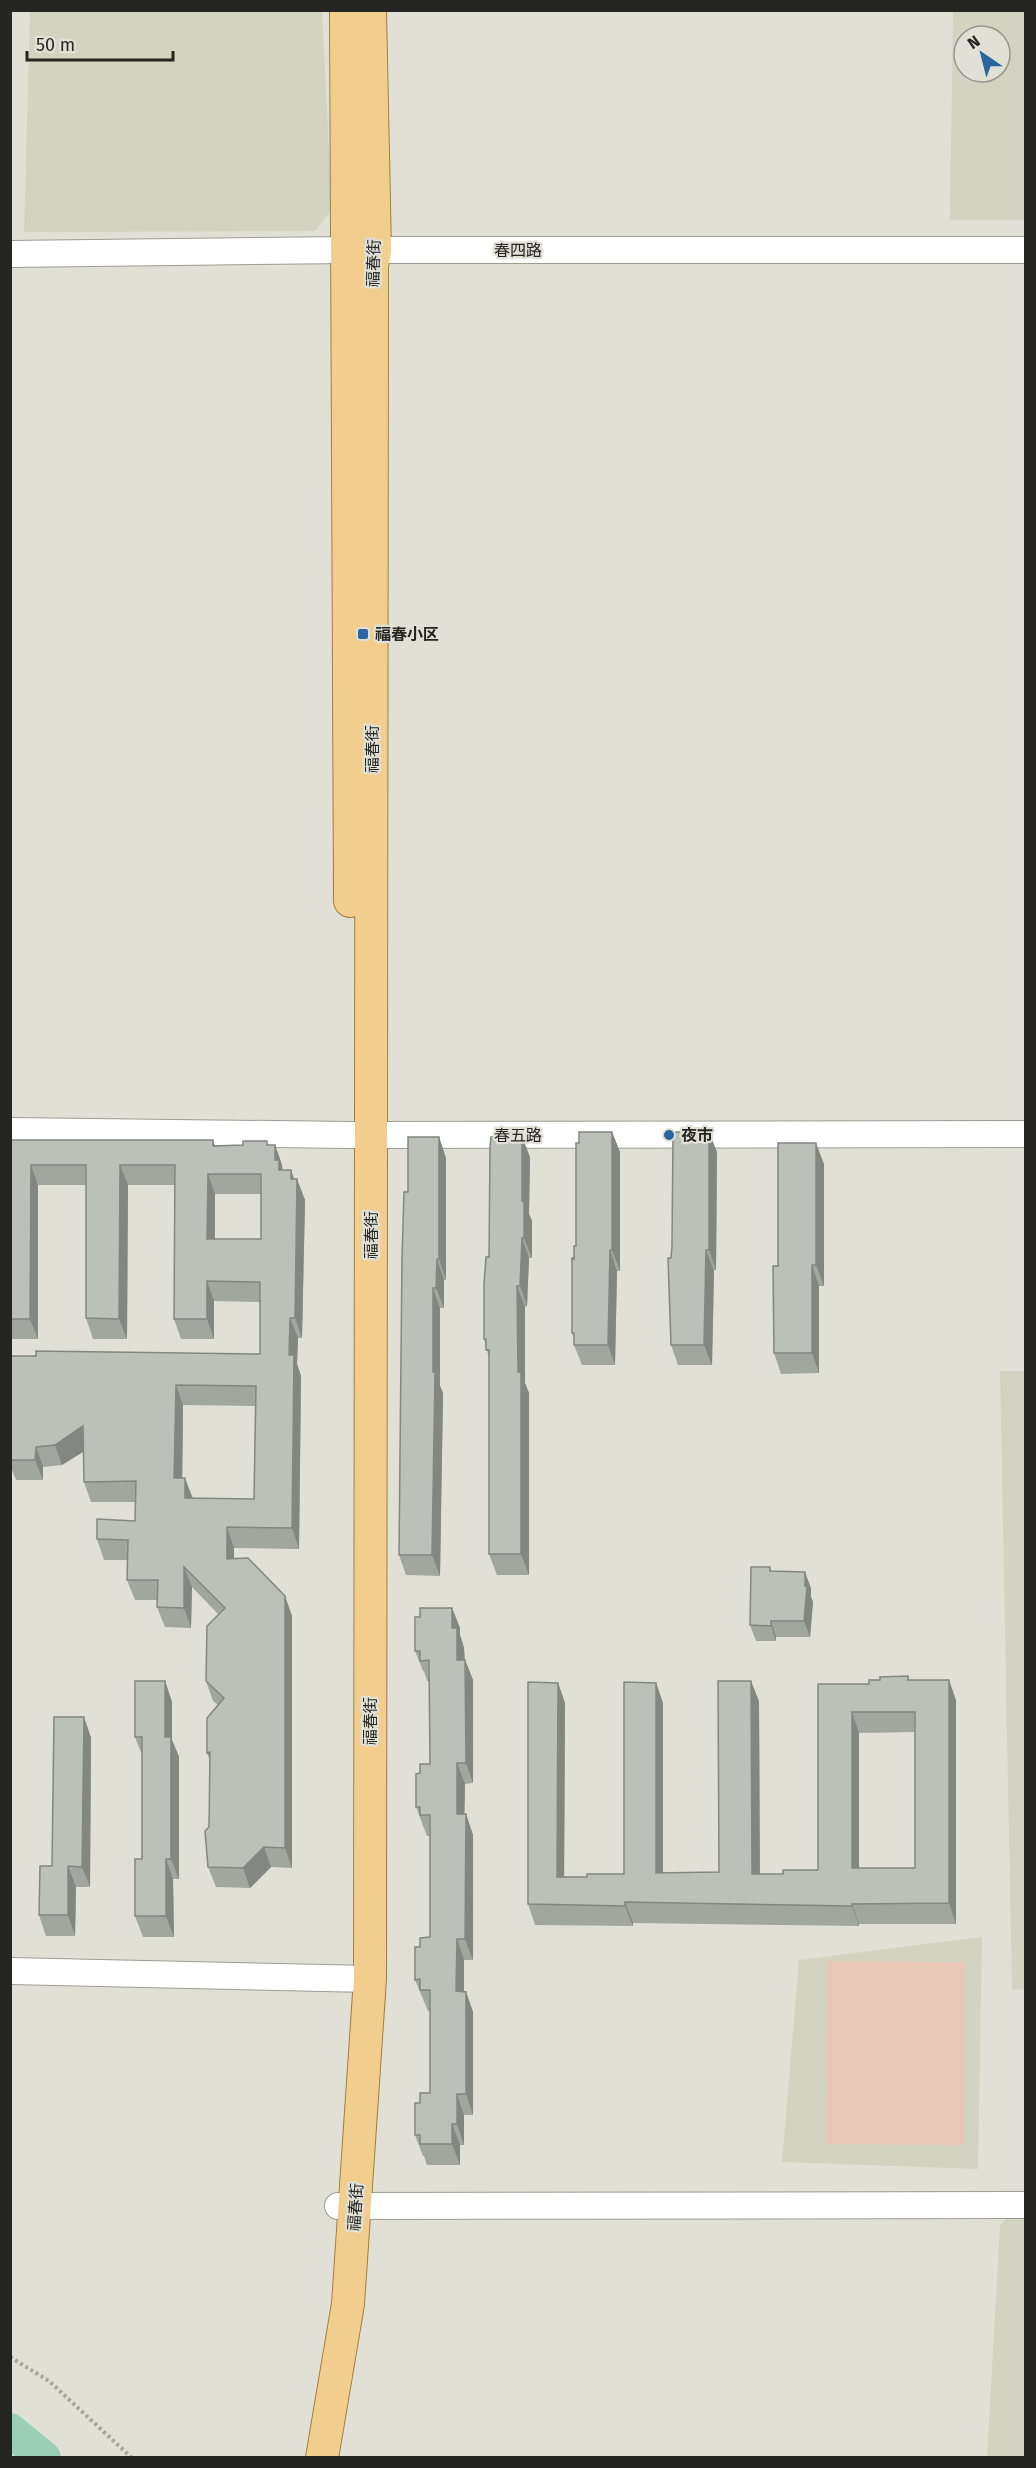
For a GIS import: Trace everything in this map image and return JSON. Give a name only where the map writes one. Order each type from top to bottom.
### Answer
[{"type":"main road","name":"福春街","points":[[346,10],[361,250]]},
{"type":"main road","name":"福春街","points":[[322,2457],[348,2304],[347,2206],[361,1979],[361,250],[370,10]]},
{"type":"main road","name":"福春街","points":[[304,2457],[347,2206]]},
{"type":"street","name":"春四路","points":[[10,254],[361,250],[1026,250]]},
{"type":"street","name":"春五路","points":[[10,1131],[361,1135],[1026,1134]]},
{"type":"street","points":[[10,1971],[361,1979]]},
{"type":"street","points":[[347,2206],[1026,2205]]},
{"type":"path","points":[[10,2357],[49,2381],[132,2457]]},
{"type":"shaded area","points":[[30,11],[322,11],[332,209],[315,231],[24,232]]},
{"type":"shaded area","points":[[953,11],[1025,11],[1025,220],[950,220],[952,81],[952,84],[1012,84],[1012,24],[953,24]]},
{"type":"shaded area","points":[[1000,1371],[1026,1371],[1025,1989],[1012,1990]]},
{"type":"shaded area","points":[[982,1937],[978,2169],[782,2162],[799,1960]]},
{"type":"shaded area","points":[[828,1961],[965,1962],[964,2145],[825,2144]]},
{"type":"shaded area","points":[[1010,2215],[1025,2215],[1025,2457],[987,2458],[1000,2226]]},
{"type":"building","points":[[579,1132],[612,1132],[612,1250],[610,1250],[608,1345],[574,1345],[574,1333],[572,1333],[572,1258],[574,1259],[574,1246],[576,1246],[576,1143],[579,1143]]},
{"type":"building","points":[[676,1132],[709,1132],[709,1250],[706,1250],[704,1345],[671,1345],[668,1258],[671,1258],[672,1246],[673,1135]]},
{"type":"building","points":[[522,1136],[524,1238],[522,1238],[520,1286],[517,1286],[518,1372],[521,1372],[521,1554],[489,1554],[489,1350],[486,1350],[486,1339],[484,1339],[484,1284],[486,1257],[489,1257],[490,1147],[491,1137]]},
{"type":"building","points":[[408,1137],[439,1137],[439,1259],[437,1259],[436,1288],[433,1288],[433,1372],[435,1372],[432,1555],[399,1555],[402,1257],[404,1192],[408,1192]]},
{"type":"building","points":[[10,1140],[213,1140],[213,1146],[243,1145],[243,1141],[267,1141],[267,1145],[275,1145],[275,1160],[279,1160],[279,1170],[291,1170],[291,1179],[297,1179],[295,1318],[290,1318],[289,1355],[294,1355],[292,1528],[227,1527],[227,1559],[248,1558],[285,1596],[285,1848],[264,1847],[243,1868],[208,1867],[205,1831],[209,1827],[210,1752],[207,1753],[207,1718],[224,1698],[206,1681],[207,1626],[225,1608],[184,1567],[184,1608],[157,1607],[158,1580],[127,1580],[128,1540],[97,1539],[97,1519],[135,1521],[136,1481],[84,1482],[83,1426],[55,1445],[36,1447],[35,1460],[10,1460],[10,1356],[36,1356],[36,1351],[260,1354],[260,1282],[207,1281],[207,1319],[174,1319],[175,1165],[120,1165],[119,1319],[86,1318],[86,1165],[31,1165],[30,1319],[10,1319]],"holes":[[[208,1174],[261,1174],[261,1239],[207,1239]],[[176,1385],[256,1386],[254,1499],[185,1498],[185,1478],[174,1478]]]},
{"type":"building","points":[[778,1143],[816,1143],[816,1265],[812,1265],[812,1353],[774,1353],[773,1266],[778,1266]]},
{"type":"building","points":[[751,1567],[770,1567],[770,1571],[805,1572],[805,1586],[807,1587],[804,1621],[771,1621],[771,1626],[750,1625]]},
{"type":"building","points":[[420,1608],[452,1608],[452,1628],[457,1628],[457,1660],[465,1660],[466,1763],[457,1763],[457,1814],[466,1814],[465,1939],[457,1939],[456,1991],[466,1992],[466,2094],[457,2094],[457,2124],[452,2124],[452,2144],[420,2144],[420,2135],[415,2135],[415,2103],[420,2103],[420,2093],[430,2093],[430,1990],[420,1990],[420,1979],[415,1980],[415,1947],[420,1947],[420,1938],[430,1937],[430,1815],[420,1815],[420,1807],[416,1807],[416,1774],[420,1773],[420,1764],[430,1764],[429,1660],[420,1661],[420,1651],[415,1651],[415,1617],[420,1617]]},
{"type":"building","points":[[908,1676],[908,1680],[949,1680],[949,1903],[852,1904],[852,1906],[625,1902],[625,1906],[528,1904],[528,1682],[558,1683],[557,1877],[587,1877],[587,1874],[624,1874],[624,1682],[656,1683],[656,1873],[719,1872],[718,1681],[751,1681],[752,1874],[783,1874],[783,1870],[818,1870],[818,1684],[869,1684],[869,1680],[880,1680],[880,1677]],"holes":[[[852,1712],[915,1712],[915,1868],[852,1868]]]},
{"type":"building","points":[[135,1681],[165,1681],[165,1737],[171,1737],[171,1859],[166,1859],[166,1916],[135,1916],[135,1859],[142,1859],[142,1737],[135,1737]]},
{"type":"building","points":[[54,1717],[84,1717],[82,1867],[68,1866],[68,1915],[39,1915],[40,1866],[52,1866]]},
{"type":"waterway","points":[[10,2430],[44,2458]]},
{"type":"place","name":"福春小区","points":[[363,634]]},
{"type":"place","name":"夜市","points":[[669,1135]]}]
